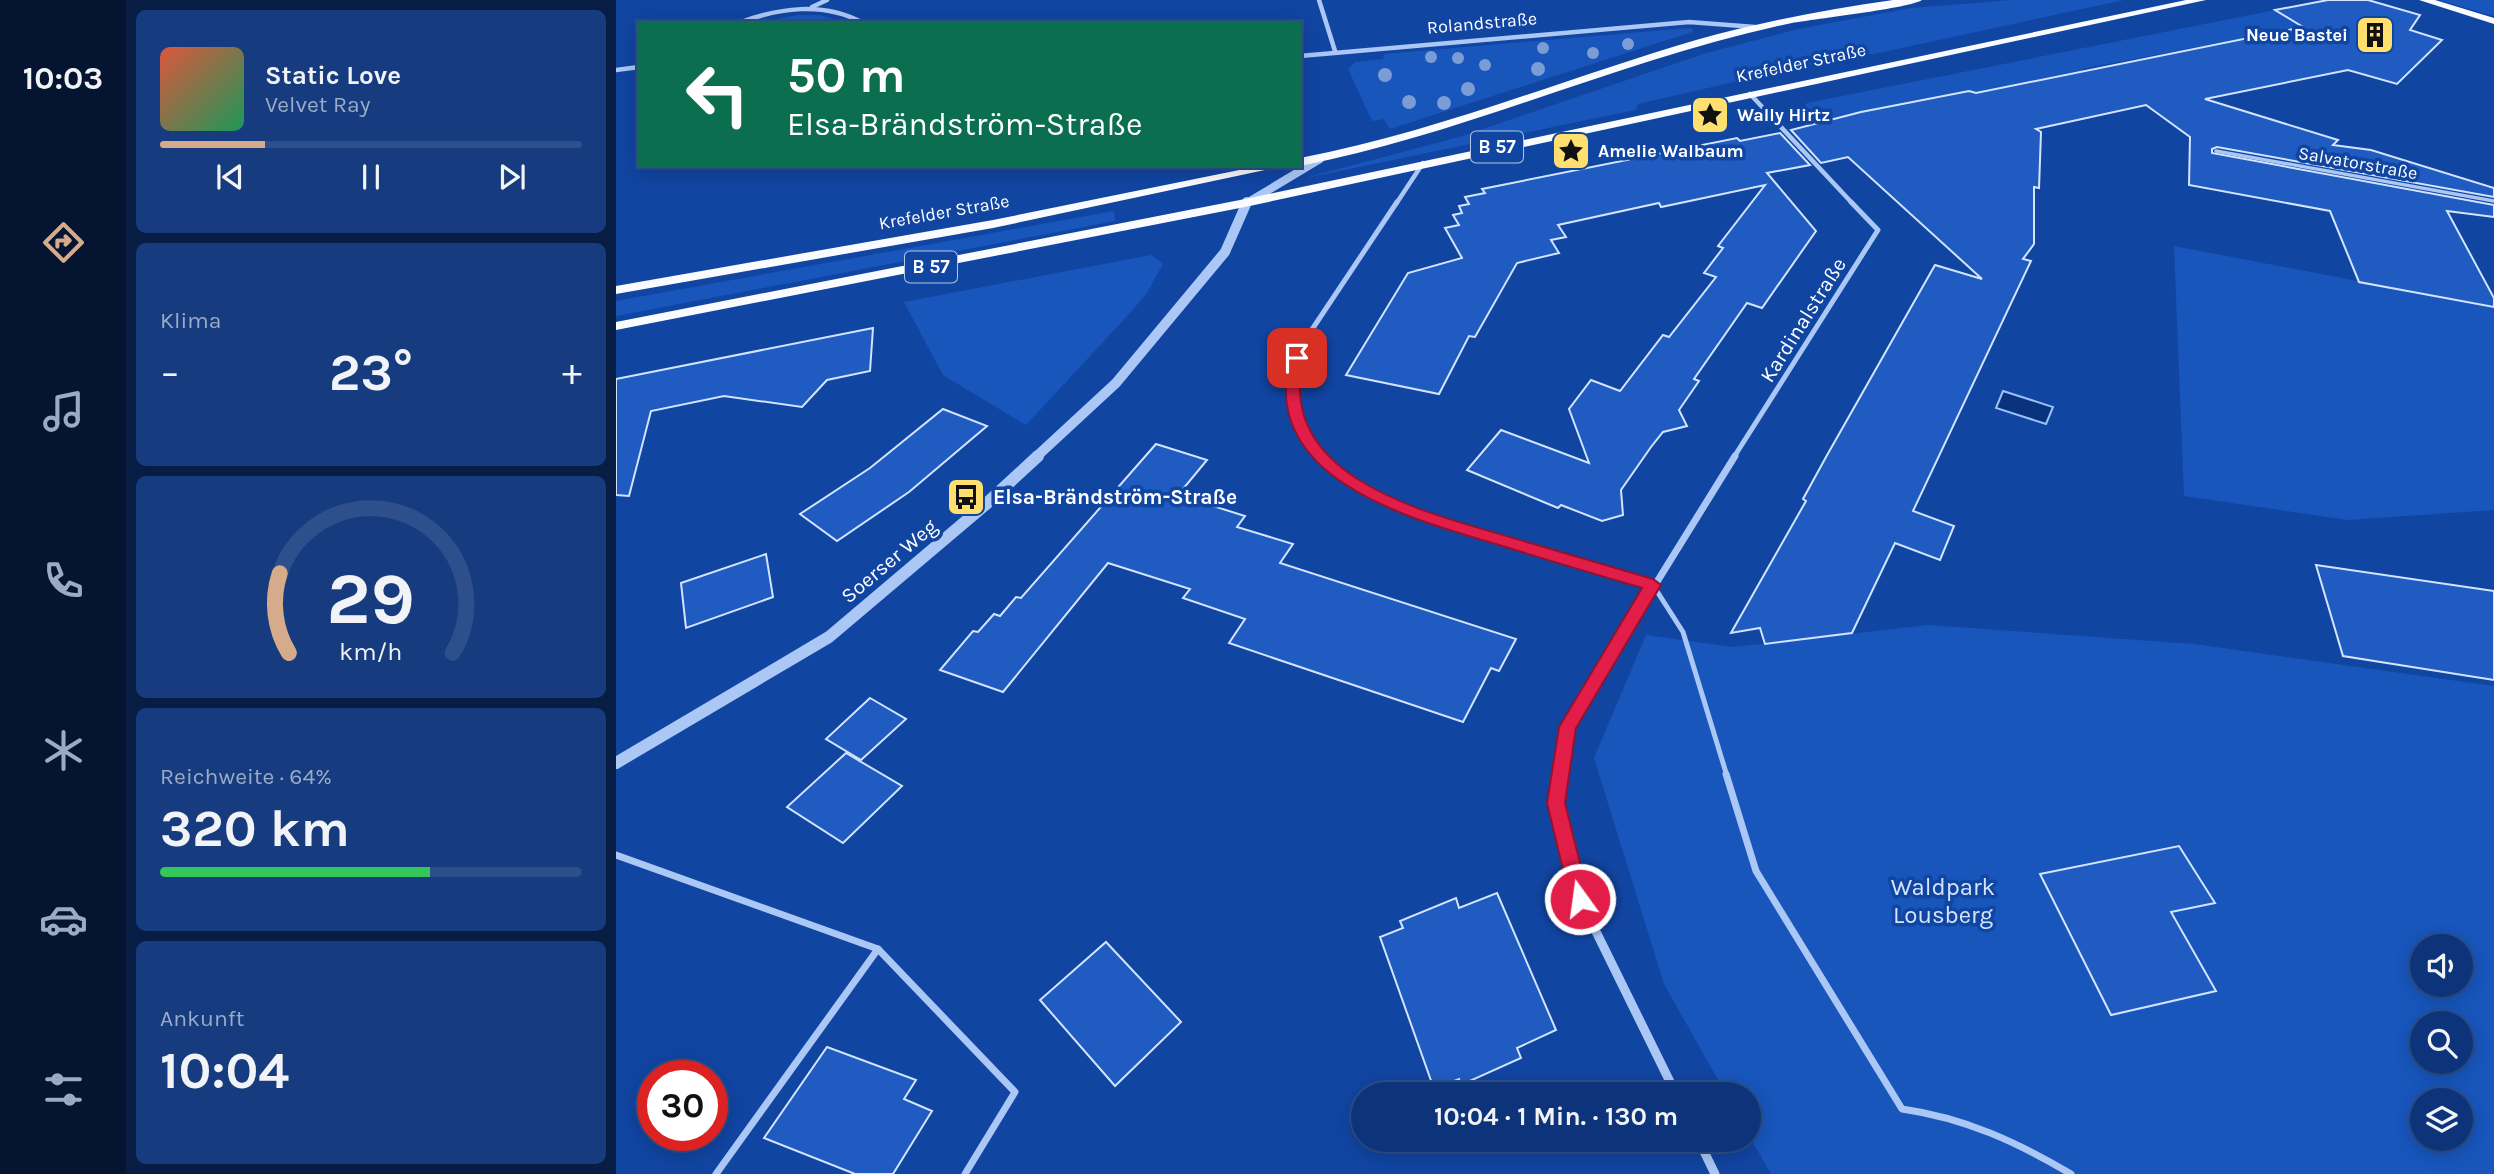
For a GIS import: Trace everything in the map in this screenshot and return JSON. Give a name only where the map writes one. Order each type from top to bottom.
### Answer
[{"type":"main road","name":"Rolandstraße","points":[[1756,27],[1794,18],[1917,0]]},
{"type":"main road","name":"Krefelder Straße","points":[[616,326],[1245,203],[1423,163],[2201,0]]},
{"type":"main road","points":[[2424,0],[2494,21]]},
{"type":"main road","name":"Krefelder Straße","points":[[1302,162],[1447,127],[1673,51],[1756,27]]},
{"type":"main road","name":"Krefelder Straße","points":[[616,290],[993,224],[1268,168]]},
{"type":"street","points":[[810,8],[827,0]]},
{"type":"street","points":[[1319,0],[1335,51]]},
{"type":"street","points":[[744,21],[765,14],[810,8],[852,15],[860,21]]},
{"type":"street","name":"Rolandstraße","points":[[1302,56],[1689,22],[1756,27]]},
{"type":"street","points":[[616,70],[637,67]]},
{"type":"street","name":"Kardinalstraße","points":[[1653,585],[1878,230],[1750,94]]},
{"type":"street","name":"Krefelder Straße","points":[[1245,203],[1320,159]]},
{"type":"street","points":[[1423,163],[1307,337],[1291,380],[1293,408],[1306,437],[1333,468],[1371,495],[1412,514],[1653,585],[1567,727],[1556,803],[1580,899],[1670,1082]]},
{"type":"street","name":"Soerser Weg","points":[[616,764],[829,637],[985,505],[1116,383],[1225,252],[1245,203]]},
{"type":"street","points":[[1704,1152],[1715,1174]]},
{"type":"lane","name":"Salvatorstraße","points":[[2216,151],[2494,201]]},
{"type":"lane","points":[[1653,585],[1683,632],[1756,870],[1902,1109],[1934,1112],[1981,1125],[2070,1174]]},
{"type":"lane","points":[[616,855],[878,949],[1015,1092],[965,1174]]},
{"type":"lane","points":[[716,1174],[878,949]]},
{"type":"green space","points":[[2011,0],[2124,0],[1874,54],[1857,54],[1638,104],[1635,110],[1301,179],[1459,137],[1703,54],[1798,29],[1911,8]]},
{"type":"green space","points":[[2439,0],[2494,0],[2494,16],[2442,1]]},
{"type":"green space","points":[[2275,10],[2303,27],[2081,69],[2082,71],[1977,93],[1969,91],[1847,119],[1843,116],[1818,125],[1803,109],[1807,103]]},
{"type":"green space","points":[[798,15],[821,15],[838,21],[765,21]]},
{"type":"green space","points":[[1693,29],[1692,32],[1390,129],[1384,119],[1372,121],[1348,69],[1355,62],[1383,59],[1384,54]]},
{"type":"green space","points":[[1114,211],[1115,221],[616,316],[616,301]]},
{"type":"green space","points":[[2174,246],[2494,307],[2494,510],[2348,520],[2184,496]]},
{"type":"green space","points":[[1151,255],[1163,264],[1147,293],[1026,425],[943,375],[904,302]]},
{"type":"green space","name":"Waldpark Lousberg","points":[[1928,625],[2194,644],[2494,686],[2494,1174],[1771,1174],[1758,1152],[1761,1152],[1761,1082],[1719,1082],[1664,984],[1594,758],[1646,635],[1733,647]]},
{"type":"shaded area","points":[[2003,391],[2053,407],[2046,424],[1996,408]]},
{"type":"building","points":[[2328,0],[2368,0],[2420,15],[2410,30],[2442,40],[2397,84],[2348,70],[2205,99],[2338,140],[2333,145],[2371,150],[2494,188],[2494,197],[2217,147],[2212,149],[2212,153],[2494,205],[2494,217],[2447,211],[2494,298],[2494,307],[2359,282],[2330,211],[2189,185],[2190,137],[2146,105],[2036,129],[2041,132],[2039,188],[2034,187],[2034,244],[2023,259],[2031,261],[1913,511],[1954,526],[1940,560],[1895,543],[1852,633],[1765,644],[1760,628],[1731,633],[1806,501],[1803,499],[1826,457],[1935,265],[1982,279],[1848,157],[1821,163],[1791,130],[1861,112],[1969,91],[1976,93],[2303,27],[2275,10]]},
{"type":"building","points":[[1780,133],[1810,165],[1767,173],[1816,231],[1762,308],[1747,303],[1694,379],[1699,381],[1679,410],[1687,426],[1663,432],[1651,447],[1621,490],[1623,515],[1602,521],[1561,505],[1558,508],[1467,470],[1501,430],[1589,463],[1569,409],[1591,380],[1620,391],[1663,335],[1669,337],[1716,277],[1704,273],[1723,248],[1718,246],[1765,185],[1661,207],[1659,203],[1558,225],[1566,237],[1551,240],[1559,253],[1517,263],[1475,337],[1469,336],[1439,394],[1346,375],[1408,273],[1462,258],[1445,228],[1459,225],[1453,215],[1462,213],[1459,206],[1469,204],[1465,197],[1485,193],[1482,189],[1737,138],[1740,141]]},
{"type":"building","points":[[873,328],[870,371],[827,380],[802,407],[724,396],[651,411],[629,496],[616,495],[616,379]]},
{"type":"building","points":[[943,409],[987,426],[909,492],[837,541],[800,514],[870,468]]},
{"type":"building","points":[[1156,444],[1207,460],[1178,495],[1245,516],[1237,527],[1293,544],[1280,563],[1516,639],[1499,671],[1491,668],[1463,722],[1229,643],[1245,619],[1183,598],[1190,589],[1108,563],[1003,692],[940,670],[973,631],[978,632],[994,614],[1000,616],[1016,597],[1021,598]]},
{"type":"building","points":[[766,554],[773,597],[686,628],[681,583]]},
{"type":"building","points":[[2316,565],[2494,591],[2494,680],[2343,656]]},
{"type":"building","points":[[870,698],[906,719],[861,760],[826,739]]},
{"type":"building","points":[[846,753],[902,786],[843,843],[787,807]]},
{"type":"building","points":[[2179,846],[2215,903],[2171,912],[2216,991],[2111,1015],[2040,874]]},
{"type":"building","points":[[1497,893],[1556,1030],[1517,1048],[1521,1058],[1468,1082],[1460,1082],[1459,1079],[1452,1082],[1432,1082],[1380,937],[1403,928],[1400,921],[1456,898],[1459,908]]},
{"type":"building","points":[[1106,942],[1181,1022],[1115,1086],[1040,1000]]},
{"type":"building","points":[[827,1047],[916,1080],[904,1099],[932,1111],[893,1174],[855,1174],[764,1138]]},
{"type":"place","name":"Neue Bastei","points":[[2375,35]]},
{"type":"place","name":"Wally Hirtz","points":[[1710,115]]},
{"type":"place","name":"Amelie Walbaum","points":[[1571,151]]},
{"type":"place","name":"Elsa-Brändström-Straße","points":[[966,497]]},
{"type":"route","points":[[1297,358],[1291,380],[1293,408],[1306,437],[1333,468],[1371,495],[1412,514],[1653,585],[1567,727],[1556,803],[1580,899]]}]
